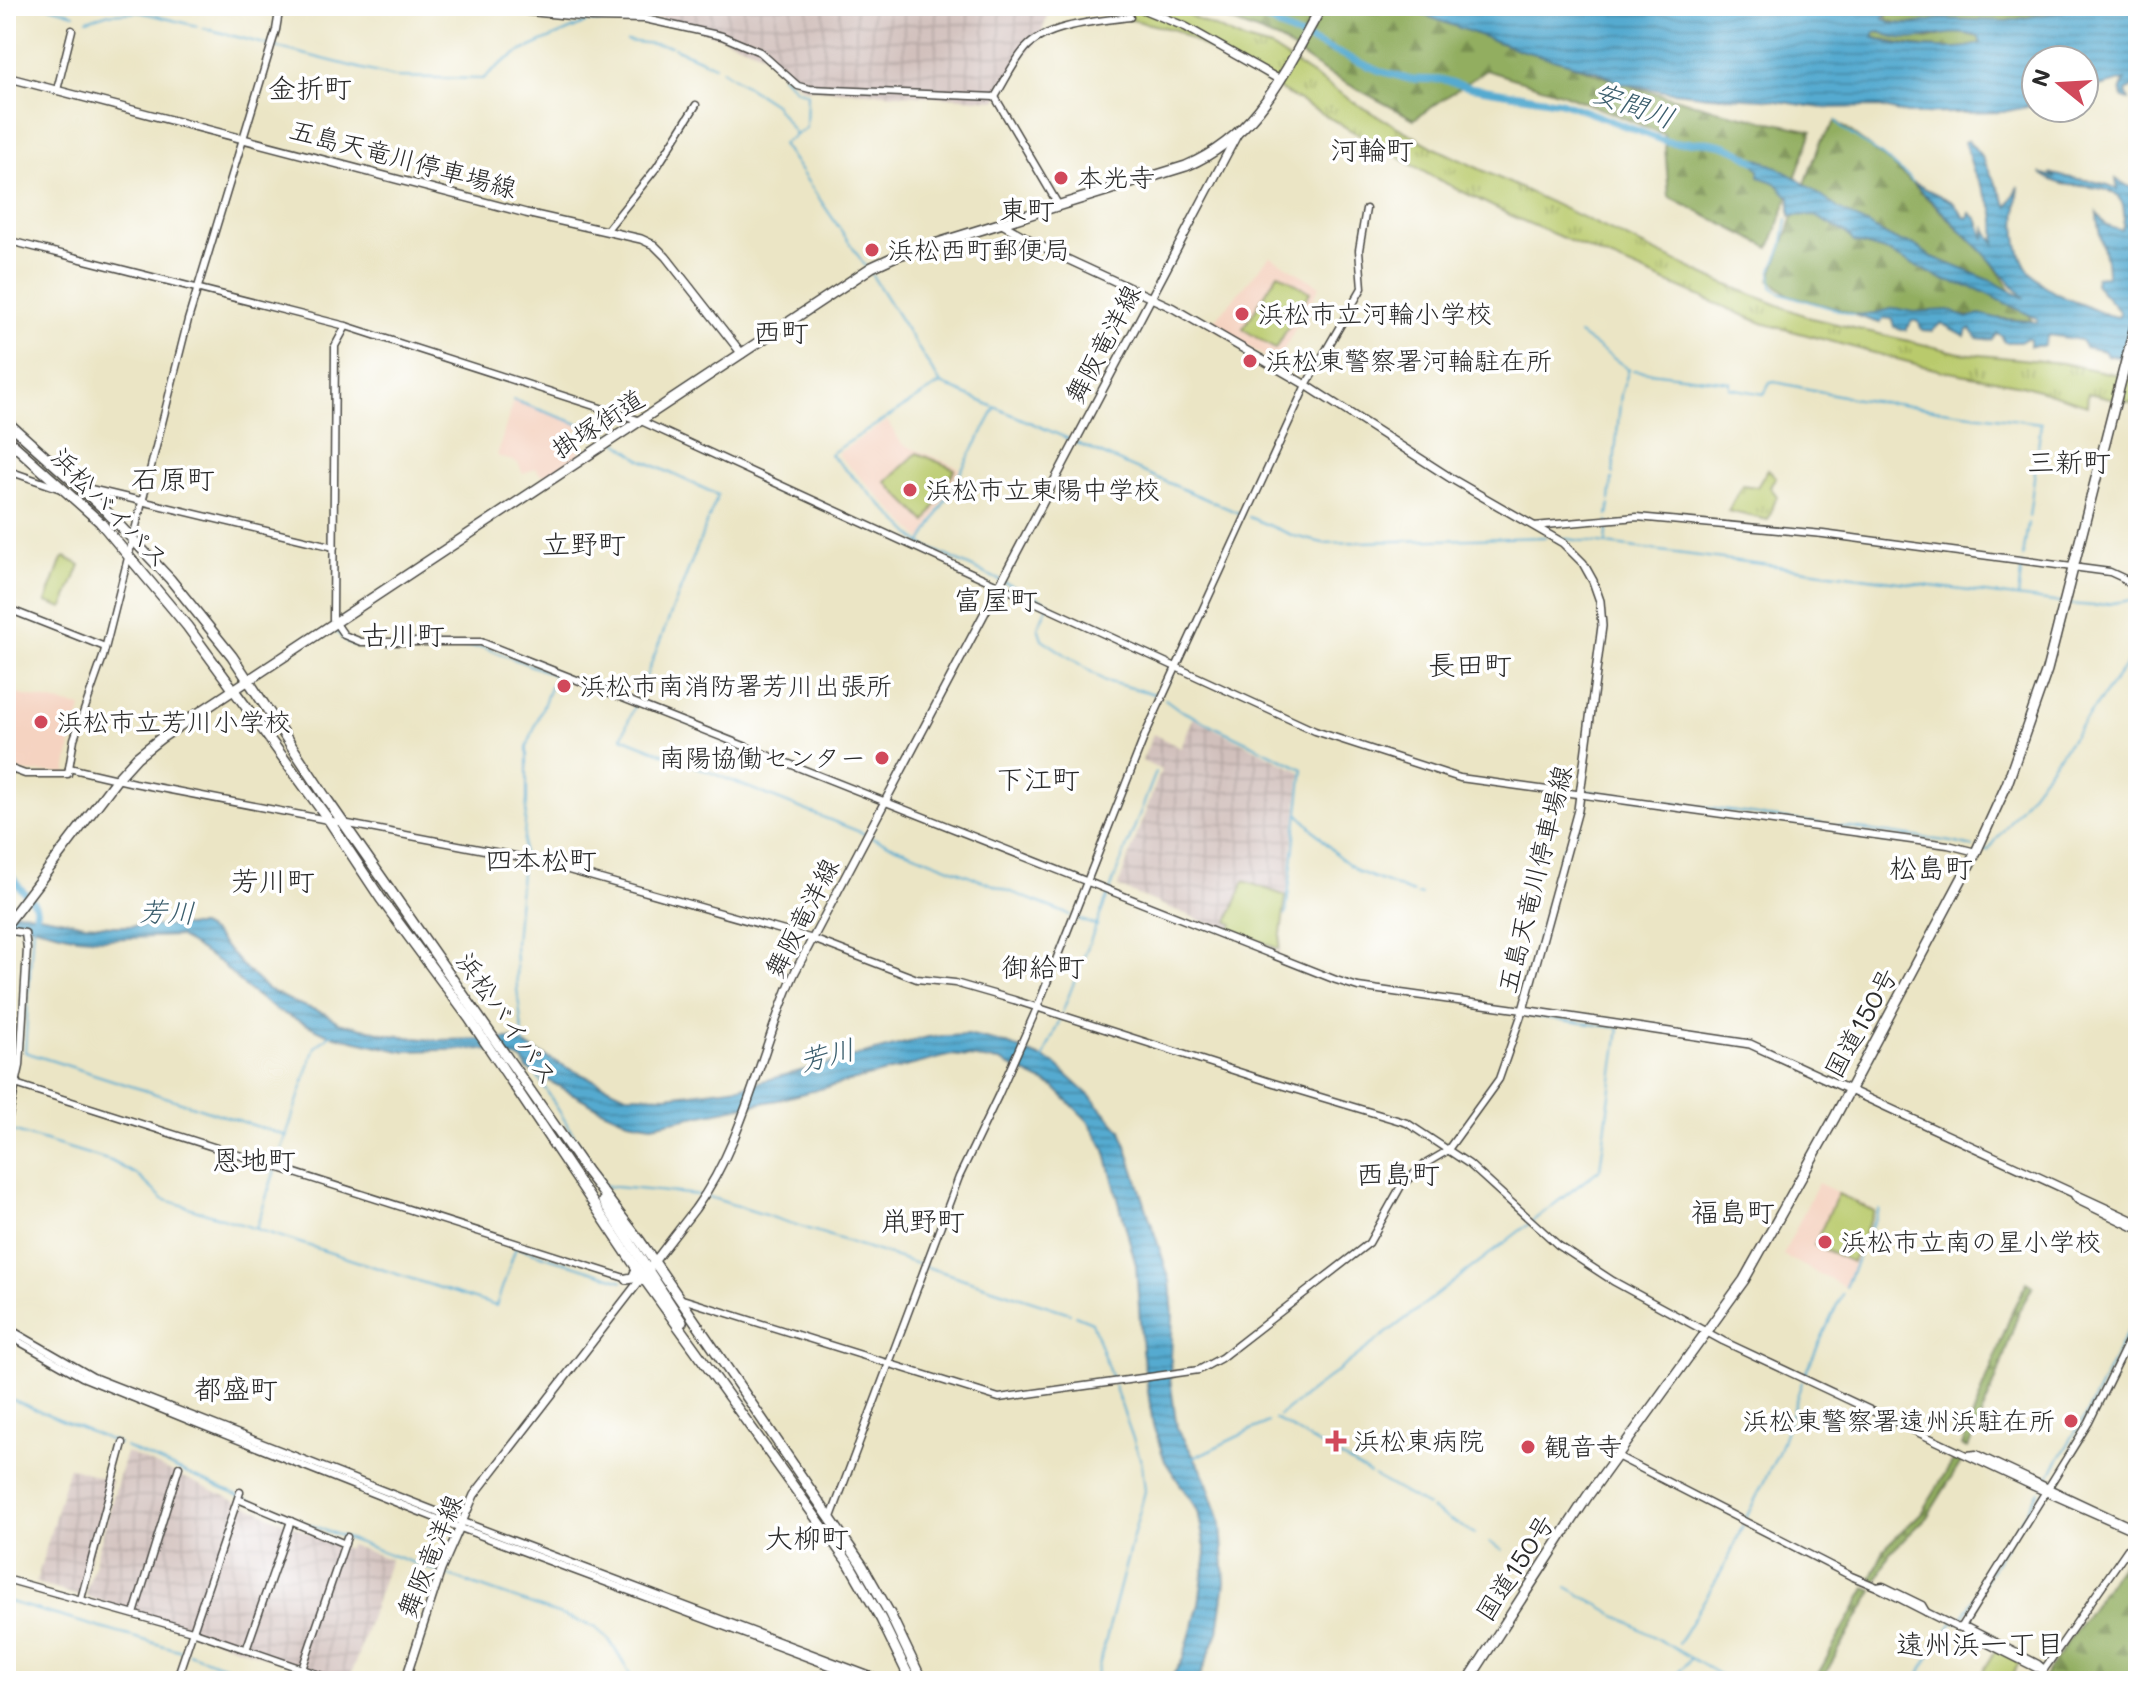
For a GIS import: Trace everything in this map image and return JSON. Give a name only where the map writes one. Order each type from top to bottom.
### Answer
[{"type":"highway","points":[[1280,80],[1322,6]]},
{"type":"highway","name":"掛塚街道","points":[[6,927],[117,779],[147,748],[248,680],[868,269],[896,256],[1186,166],[1224,151],[1280,80]]},
{"type":"highway","name":"国道150号","points":[[1468,1681],[1587,1497],[1706,1333],[1760,1252],[1976,852],[2004,793],[2030,722],[2068,589],[2138,314]]},
{"type":"highway","name":"浜松バイパス","points":[[6,421],[82,487],[132,539],[190,604],[248,680],[343,823],[560,1133],[643,1271],[679,1298],[830,1519],[877,1591],[922,1681]]},
{"type":"highway","name":"浜松バイパス","points":[[6,438],[65,488],[129,556],[187,626],[328,819],[381,899],[507,1071],[693,1347],[826,1531],[875,1606],[911,1681]]},
{"type":"highway","points":[[627,1279],[643,1271]]},
{"type":"main road","points":[[1135,6],[1186,27],[1280,80]]},
{"type":"main road","name":"五島天竜川停車場線","points":[[6,77],[526,213],[641,239],[660,250],[742,354]]},
{"type":"main road","name":"舞阪竜洋線","points":[[405,1681],[460,1524],[484,1480],[725,1163],[779,1008],[813,939],[1224,151]]},
{"type":"main road","name":"五島天竜川停車場線","points":[[1000,223],[1056,254],[1151,296],[1306,385],[1452,479],[1551,536],[1573,552],[1588,570],[1598,594],[1602,616],[1581,794],[1523,1010],[1736,1040],[1765,1049],[2138,1226]]},
{"type":"street","points":[[6,767],[25,774],[68,774],[74,739],[105,647],[196,289],[244,138],[276,30],[280,6]]},
{"type":"street","points":[[467,6],[591,18],[645,19],[722,36],[767,56],[802,88],[995,97]]},
{"type":"street","points":[[995,97],[1024,50],[1041,36],[1090,22],[1130,17]]},
{"type":"street","points":[[57,90],[72,30]]},
{"type":"street","points":[[995,97],[1059,206]]},
{"type":"street","points":[[606,231],[657,167],[696,105]]},
{"type":"street","points":[[826,1531],[969,1153],[1037,1008],[1162,697],[1306,385],[1362,288],[1359,250],[1366,209]]},
{"type":"street","points":[[6,240],[346,326],[641,421],[1327,736],[1433,770],[1460,778],[1934,843],[1976,852]]},
{"type":"street","points":[[346,326],[335,346],[335,623],[344,635],[361,642],[481,642],[1350,985],[1523,1010],[1499,1079],[1447,1151],[1425,1164],[1401,1186],[1374,1236],[1360,1253],[1199,1370],[999,1398],[679,1298]]},
{"type":"street","points":[[6,470],[59,490],[65,488]]},
{"type":"street","points":[[82,487],[334,547]]},
{"type":"street","points":[[1534,526],[1637,517],[1823,534],[2118,575],[2138,591]]},
{"type":"street","points":[[6,608],[105,647]]},
{"type":"street","points":[[69,768],[552,864],[646,894],[813,939],[917,979],[955,983],[1407,1123],[1469,1164],[1574,1258],[1706,1333],[1967,1455],[2134,1528],[2138,1533],[2036,1681]]},
{"type":"street","points":[[6,927],[21,930],[27,936],[23,1043],[6,1129]]},
{"type":"street","points":[[6,1081],[627,1279]]},
{"type":"street","points":[[1963,1629],[2095,1411],[2138,1322]]},
{"type":"street","points":[[6,1327],[85,1374],[460,1524],[884,1681]]},
{"type":"street","points":[[6,1334],[82,1377],[870,1681]]},
{"type":"street","points":[[81,1599],[123,1443]]},
{"type":"street","points":[[1617,1456],[1851,1576],[1877,1587],[1883,1586],[1922,1605],[1926,1612],[1963,1629],[1968,1628],[2044,1669]]},
{"type":"street","points":[[134,1614],[179,1467]]},
{"type":"street","points":[[176,1681],[239,1496],[291,1521],[346,1540],[298,1681]]},
{"type":"street","points":[[246,1650],[291,1521]]},
{"type":"street","points":[[6,1579],[192,1631],[337,1681]]},
{"type":"shaded area","points":[[529,6],[1050,6],[1041,36],[1020,62],[997,100],[802,88],[760,52],[688,25],[646,17],[529,9]]},
{"type":"shaded area","points":[[1270,256],[1320,286],[1276,363],[1210,326]]},
{"type":"shaded area","points":[[513,401],[582,426],[570,436],[582,456],[551,476],[540,474],[536,468],[523,474],[518,463],[497,456]]},
{"type":"shaded area","name":"浜松市立東陽中学校","points":[[887,421],[902,444],[960,468],[922,540],[837,454]]},
{"type":"shaded area","name":"浜松市立芳川小学校","points":[[10,693],[82,707],[72,738],[66,773],[25,772],[6,765],[6,705]]},
{"type":"shaded area","points":[[1193,718],[1301,772],[1280,952],[1118,887],[1161,770],[1142,761],[1153,734],[1181,748]]},
{"type":"shaded area","name":"浜松市立南の星小学校","points":[[1818,1183],[1875,1210],[1844,1287],[1783,1255]]},
{"type":"shaded area","points":[[126,1452],[336,1545],[348,1549],[350,1545],[390,1559],[349,1681],[338,1681],[85,1596]]},
{"type":"shaded area","points":[[69,1467],[112,1481],[79,1596],[36,1583]]},
{"type":"green space","points":[[1072,6],[1168,6],[1246,41],[1271,48],[1357,104],[1435,148],[1720,282],[1811,318],[1960,353],[2062,363],[2138,379],[2138,404],[2088,393],[2087,405],[2022,385],[1938,370],[1762,323],[1516,218],[1435,178],[1175,30]]},
{"type":"green space","points":[[1175,6],[1411,6],[1503,44],[1569,63],[1624,84],[1720,111],[1812,131],[1770,248],[1669,197],[1664,134],[1564,94],[1486,70],[1414,119],[1325,72],[1279,40],[1223,18]]},
{"type":"green space","points":[[1908,6],[2055,8],[2058,14],[2007,21],[1899,24],[1887,20],[1886,13]]},
{"type":"green space","points":[[1875,32],[1928,39],[1954,32],[1979,37],[1981,43],[1958,48],[1928,47],[1883,40],[1873,37]]},
{"type":"green space","points":[[1836,121],[1892,164],[1989,258],[2032,321],[1919,312],[1862,316],[1789,295],[1770,280],[1820,143]]},
{"type":"green space","points":[[1278,273],[1310,292],[1275,349],[1243,329]]},
{"type":"green space","points":[[917,453],[955,469],[926,522],[886,482]]},
{"type":"green space","points":[[1768,469],[1776,477],[1770,487],[1777,496],[1768,520],[1728,511],[1742,485],[1757,487]]},
{"type":"green space","points":[[65,557],[80,565],[63,608],[46,602]]},
{"type":"green space","points":[[1244,881],[1286,896],[1279,949],[1230,929],[1233,924],[1228,922]]},
{"type":"green space","points":[[1838,1194],[1874,1211],[1852,1262],[1814,1245]]},
{"type":"green space","points":[[2027,1282],[2033,1286],[2019,1311],[1996,1380],[1968,1448],[1962,1446],[2013,1309]]},
{"type":"green space","points":[[1957,1455],[1963,1459],[1927,1517],[1890,1553],[1877,1581],[1871,1579],[1885,1548],[1921,1513]]},
{"type":"green space","points":[[2138,1541],[2138,1681],[2041,1681],[2136,1543]]},
{"type":"green space","points":[[1866,1588],[1873,1591],[1821,1681],[1814,1681]]},
{"type":"green space","points":[[1996,1650],[2019,1663],[2009,1681],[1982,1681],[1979,1678]]},
{"type":"water","points":[[1407,6],[1906,6],[1886,13],[1883,18],[1891,23],[1913,24],[1940,19],[2007,21],[2063,11],[2017,6],[2138,6],[2138,84],[2126,91],[2129,100],[2123,98],[2121,89],[2125,80],[2100,87],[2100,44],[2020,44],[2020,108],[2003,112],[1907,114],[1880,107],[1822,108],[1764,99],[1664,91],[1620,83],[1597,71],[1520,50]],"holes":[[[1875,32],[1880,32],[1906,39],[1966,34],[1979,37],[1981,43],[1959,48],[1927,48],[1895,44],[1873,37]]]},
{"type":"water","points":[[1968,140],[1982,157],[2008,207],[2019,186],[2018,243],[2030,272],[2057,294],[2113,316],[2119,317],[2120,312],[2095,284],[2096,277],[2107,276],[2097,213],[2107,225],[2122,230],[2122,203],[2109,191],[2060,183],[2040,173],[2056,178],[2050,173],[2093,181],[2118,189],[2116,179],[2138,192],[2135,252],[2138,254],[2138,361],[2085,347],[2081,340],[2048,335],[2044,346],[2030,346],[2027,338],[2020,342],[2004,342],[1997,333],[1992,340],[1977,338],[1971,329],[1965,336],[1941,323],[1932,331],[1922,330],[1918,321],[1912,321],[1906,330],[1894,327],[1892,319],[1884,318],[1880,323],[1854,315],[1895,308],[1913,312],[1949,310],[1967,318],[1980,314],[2001,319],[2037,322],[2038,319],[1977,289],[1946,281],[1888,252],[1854,242],[1846,233],[1813,215],[1790,216],[1790,198],[1776,183],[1759,177],[1759,170],[1749,157],[1765,161],[1798,179],[1839,209],[1900,242],[1913,244],[1930,256],[1992,281],[2024,298],[1982,251],[1912,182],[1953,202],[1964,217],[1968,218],[1970,213],[1977,219],[1985,239],[1985,227],[1995,244],[1993,208],[1973,169],[1964,142]]},
{"type":"water","points":[[23,912],[85,924],[200,926],[213,933],[267,989],[338,1022],[391,1035],[432,1040],[513,1039],[626,1095],[667,1096],[740,1087],[928,1037],[967,1035],[1007,1044],[1054,1063],[1121,1130],[1170,1281],[1173,1315],[1170,1379],[1177,1428],[1204,1474],[1221,1524],[1225,1582],[1218,1632],[1198,1681],[1169,1681],[1183,1659],[1199,1604],[1206,1553],[1198,1511],[1165,1461],[1153,1425],[1142,1350],[1136,1265],[1105,1150],[1089,1122],[1054,1087],[1000,1061],[952,1055],[777,1100],[652,1125],[628,1121],[527,1069],[523,1060],[482,1049],[400,1051],[327,1034],[276,1010],[246,988],[222,964],[178,936],[103,939],[77,937],[27,925],[6,925],[6,913]]},
{"type":"waterway","points":[[47,6],[74,14]]},
{"type":"waterway","name":"安間川","points":[[1230,6],[1259,15],[1285,30],[1380,71],[1408,79],[1444,80],[1468,87],[1561,102],[1665,141],[1720,144],[1754,161]]},
{"type":"waterway","points":[[87,20],[106,14],[140,12],[197,26]]},
{"type":"waterway","points":[[591,22],[618,21]]},
{"type":"waterway","points":[[276,47],[394,77],[483,79],[521,52],[587,22]]},
{"type":"waterway","points":[[203,28],[268,45]]},
{"type":"waterway","points":[[627,41],[671,46]]},
{"type":"waterway","points":[[674,48],[715,66]]},
{"type":"waterway","points":[[722,70],[774,104],[795,134]]},
{"type":"waterway","points":[[782,75],[795,89],[807,93],[806,128],[782,144],[866,267]]},
{"type":"waterway","points":[[1836,121],[1912,182]]},
{"type":"waterway","points":[[1787,219],[1782,247],[1771,272],[1772,287],[1781,293],[1854,315]]},
{"type":"waterway","points":[[870,272],[941,384],[1071,440]]},
{"type":"waterway","points":[[1579,334],[1627,368]]},
{"type":"waterway","points":[[1613,474],[1621,394],[1629,369]]},
{"type":"waterway","points":[[1633,370],[1730,382],[1730,388],[1764,394],[1770,383],[1775,382],[1857,399],[2041,423],[2029,517]]},
{"type":"waterway","points":[[940,384],[830,454],[921,544],[1049,603],[1038,627],[1042,639],[1105,681],[1159,695]]},
{"type":"waterway","points":[[513,400],[612,436]]},
{"type":"waterway","points":[[922,543],[995,409]]},
{"type":"waterway","points":[[616,441],[640,459],[718,495],[622,737],[865,834]]},
{"type":"waterway","points":[[1076,443],[1243,515]]},
{"type":"waterway","points":[[1610,500],[1612,479]]},
{"type":"waterway","points":[[1608,515],[1610,504]]},
{"type":"waterway","points":[[1249,517],[1294,536],[1323,543],[1546,537]]},
{"type":"waterway","points":[[1606,543],[1608,522]]},
{"type":"waterway","points":[[2023,557],[2028,523]]},
{"type":"waterway","points":[[1560,538],[2062,603]]},
{"type":"waterway","points":[[2018,597],[2022,564]]},
{"type":"waterway","points":[[2068,604],[2094,606],[2138,599]]},
{"type":"waterway","points":[[336,631],[347,643],[363,648],[483,647],[555,675],[527,747],[527,800],[515,943],[524,1047]]},
{"type":"waterway","points":[[1983,850],[1988,851],[2138,649]]},
{"type":"waterway","points":[[1165,699],[1180,710],[1303,769],[1286,915]]},
{"type":"waterway","points":[[1062,1013],[1156,772]]},
{"type":"waterway","points":[[1582,809],[1586,791],[1973,847]]},
{"type":"waterway","points":[[1299,814],[1337,855],[1359,872],[1413,893]]},
{"type":"waterway","points":[[1576,832],[1580,815]]},
{"type":"waterway","points":[[871,837],[1070,915]]},
{"type":"waterway","points":[[1527,980],[1564,846]]},
{"type":"waterway","points":[[6,866],[34,903],[35,919]]},
{"type":"waterway","points":[[1417,894],[1421,895]]},
{"type":"waterway","points":[[1076,918],[1097,926]]},
{"type":"waterway","points":[[33,924],[25,1052],[287,1136]]},
{"type":"waterway","points":[[1279,1416],[1600,1169],[1619,1028],[1525,1015]]},
{"type":"waterway","points":[[1042,1061],[1060,1019]]},
{"type":"waterway","points":[[277,1164],[315,1047],[333,1033]]},
{"type":"waterway","points":[[537,1075],[605,1186],[699,1195]]},
{"type":"waterway","points":[[6,1138],[9,1130],[111,1161],[137,1175],[163,1199],[496,1306],[516,1247],[623,1281]]},
{"type":"waterway","points":[[256,1229],[275,1170]]},
{"type":"waterway","points":[[706,1196],[1070,1313]]},
{"type":"waterway","points":[[1845,1287],[1879,1209]]},
{"type":"waterway","points":[[1804,1376],[1842,1294]]},
{"type":"waterway","points":[[2045,1482],[2086,1415],[2138,1310]]},
{"type":"waterway","points":[[1075,1315],[1092,1322],[1112,1379]]},
{"type":"waterway","points":[[1746,1518],[1778,1453],[1802,1382]]},
{"type":"waterway","points":[[1095,1681],[1145,1491],[1142,1464],[1114,1385]]},
{"type":"waterway","points":[[6,1397],[119,1444]]},
{"type":"waterway","points":[[1275,1419],[1370,1474]]},
{"type":"waterway","points":[[1193,1458],[1268,1422]]},
{"type":"waterway","points":[[125,1447],[289,1517],[438,1572]]},
{"type":"waterway","points":[[1374,1476],[1427,1506]]},
{"type":"waterway","points":[[1914,1681],[1953,1622],[1960,1622],[2039,1491]]},
{"type":"waterway","points":[[1431,1509],[1475,1534]]},
{"type":"waterway","points":[[1678,1644],[1727,1562],[1743,1525]]},
{"type":"waterway","points":[[1489,1542],[1503,1550]]},
{"type":"waterway","points":[[444,1574],[595,1627],[610,1641],[634,1681]]},
{"type":"waterway","points":[[1567,1587],[1731,1681]]},
{"type":"waterway","points":[[6,1601],[182,1651]]},
{"type":"waterway","points":[[188,1653],[270,1681]]},
{"type":"waterway","points":[[1671,1681],[1691,1658]]},
{"type":"place","name":"本光寺","points":[[1061,178]]},
{"type":"place","name":"浜松西町郵便局","points":[[872,250]]},
{"type":"place","name":"浜松市立河輪小学校","points":[[1242,314]]},
{"type":"place","name":"浜松東警察署河輪駐在所","points":[[1250,361]]},
{"type":"place","name":"浜松市立東陽中学校","points":[[910,490]]},
{"type":"place","name":"浜松市南消防署芳川出張所","points":[[564,686]]},
{"type":"place","name":"浜松市立芳川小学校","points":[[41,722]]},
{"type":"place","name":"南陽協働センター","points":[[882,758]]},
{"type":"place","name":"浜松市立南の星小学校","points":[[1825,1242]]},
{"type":"place","name":"浜松東警察署遠州浜駐在所","points":[[2071,1421]]},
{"type":"place","name":"浜松東病院","points":[[1336,1441]]},
{"type":"place","name":"観音寺","points":[[1528,1447]]},
{"type":"district","name":"金折町","points":[[310,88]]},
{"type":"district","name":"河輪町","points":[[1372,150]]},
{"type":"district","name":"東町","points":[[1027,210]]},
{"type":"district","name":"西町","points":[[781,332]]},
{"type":"district","name":"三新町","points":[[2069,462]]},
{"type":"district","name":"石原町","points":[[173,479]]},
{"type":"district","name":"立野町","points":[[584,544]]},
{"type":"district","name":"富屋町","points":[[996,600]]},
{"type":"district","name":"古川町","points":[[403,635]]},
{"type":"district","name":"長田町","points":[[1470,665]]},
{"type":"district","name":"下江町","points":[[1038,779]]},
{"type":"district","name":"四本松町","points":[[541,860]]},
{"type":"district","name":"松島町","points":[[1931,868]]},
{"type":"district","name":"芳川町","points":[[273,881]]},
{"type":"district","name":"御給町","points":[[1043,967]]},
{"type":"district","name":"恩地町","points":[[254,1160]]},
{"type":"district","name":"西島町","points":[[1398,1174]]},
{"type":"district","name":"福島町","points":[[1733,1212]]},
{"type":"district","name":"鼡野町","points":[[923,1221]]},
{"type":"district","name":"都盛町","points":[[236,1389]]},
{"type":"district","name":"大柳町","points":[[807,1538]]},
{"type":"district","name":"遠州浜一丁目","points":[[1980,1644]]},
{"type":"water label","name":"芳川","points":[[167,912]]},
{"type":"water label","name":"芳川","points":[[827,1055]]}]
